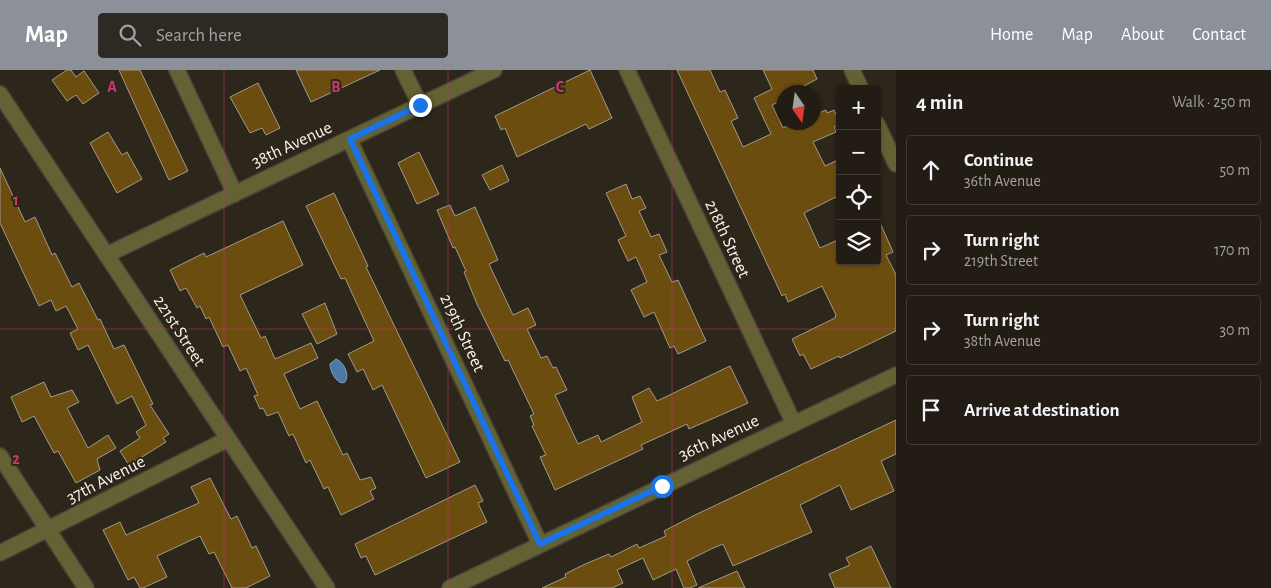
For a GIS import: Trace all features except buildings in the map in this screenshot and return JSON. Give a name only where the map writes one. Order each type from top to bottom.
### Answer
[{"type":"street","points":[[177,70],[235,194]]},
{"type":"street","points":[[403,70],[420,105]]},
{"type":"street","name":"38th Avenue","points":[[106,255],[494,70]]},
{"type":"street","name":"218th Street","points":[[627,70],[794,424]]},
{"type":"street","points":[[852,70],[859,85]]},
{"type":"street","name":"221st Street","points":[[0,94],[327,588]]},
{"type":"street","points":[[880,130],[896,164]]},
{"type":"street","name":"219th Street","points":[[350,139],[540,544]]},
{"type":"street","name":"36th Avenue","points":[[450,588],[896,375]]},
{"type":"street","name":"37th Avenue","points":[[0,553],[50,530],[228,439]]},
{"type":"street","points":[[0,456],[86,588]]},
{"type":"water","points":[[336,359],[345,369],[347,376],[345,382],[342,383],[335,378],[331,370],[330,364]]},
{"type":"route","points":[[420,105],[350,139],[540,544],[662,486]]}]
